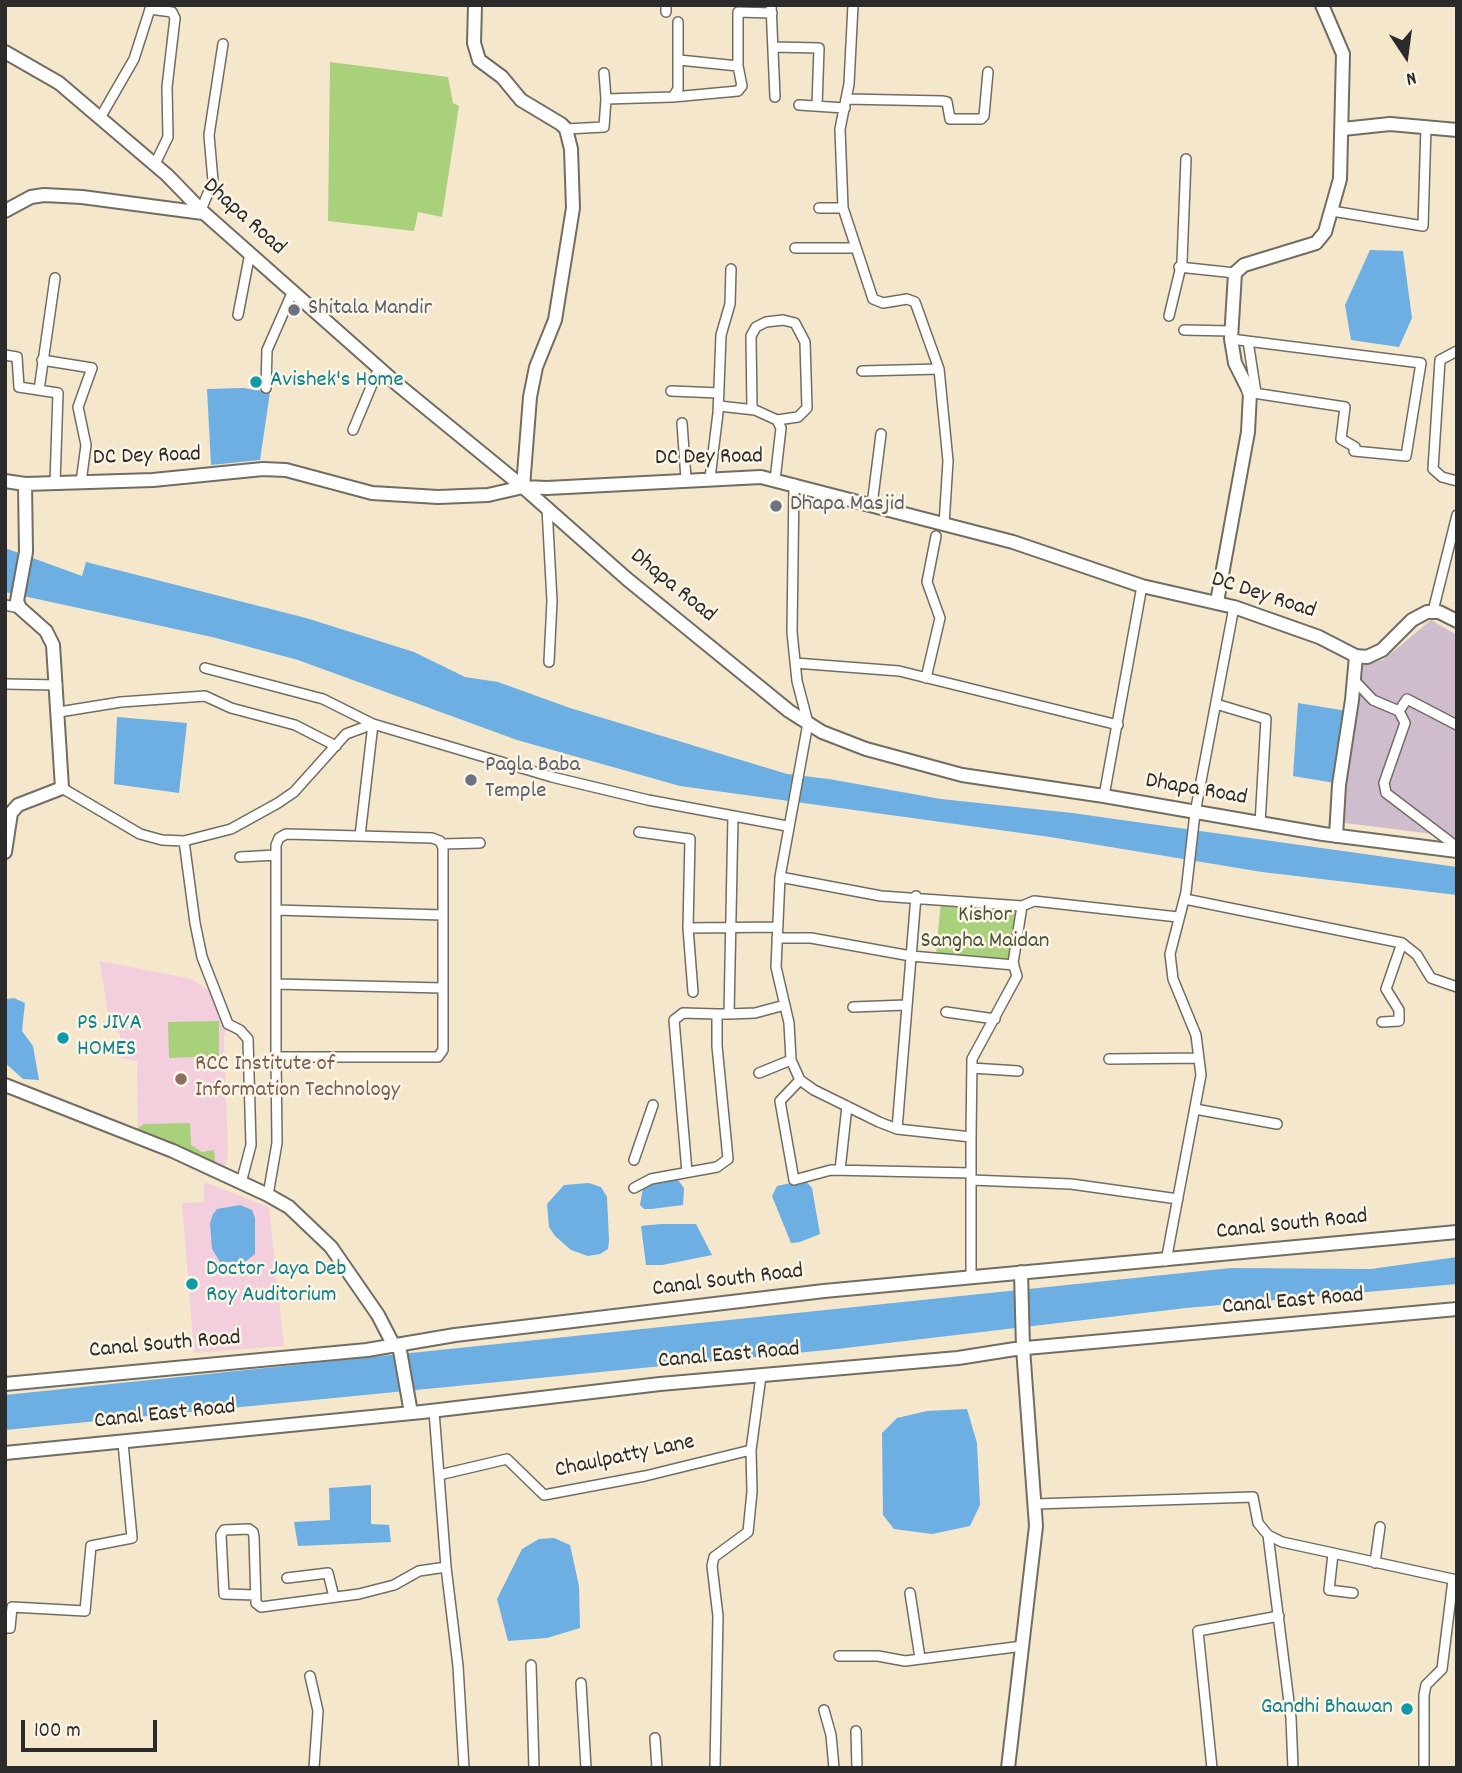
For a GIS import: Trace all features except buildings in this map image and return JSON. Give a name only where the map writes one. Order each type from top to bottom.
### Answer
[{"type":"street","points":[[475,5],[474,43],[479,60],[502,77],[521,100],[556,119],[566,129],[571,149],[573,208],[555,320],[534,377],[523,487]]},
{"type":"street","points":[[853,5],[846,104],[840,130],[843,208],[873,299],[883,303],[907,299],[915,302],[939,369],[948,461],[940,531],[927,582],[940,618],[926,678]]},
{"type":"street","points":[[1252,392],[1235,363],[1231,335],[1235,273],[1244,265],[1316,243],[1325,232],[1340,179],[1343,54],[1321,5]]},
{"type":"street","points":[[100,118],[134,59],[150,9],[172,9],[175,19],[167,87],[168,137],[155,164]]},
{"type":"street","points":[[606,99],[738,91],[742,86],[738,66],[738,12],[772,9],[775,97]]},
{"type":"street","points":[[673,97],[678,89],[678,22]]},
{"type":"street","points":[[5,211],[30,197],[44,195],[202,211],[213,181],[209,135],[223,44]]},
{"type":"street","points":[[774,47],[819,48],[817,106]]},
{"type":"street","name":"Dhapa Road","points":[[5,52],[59,83],[155,164],[202,211],[379,368],[523,487],[627,579],[822,732],[866,749],[962,775],[1104,796],[1336,836],[1457,849]]},
{"type":"street","points":[[679,60],[738,66]]},
{"type":"street","points":[[799,105],[942,101],[947,102],[950,119],[981,120],[984,116],[988,72]]},
{"type":"street","points":[[566,129],[604,127],[604,73]]},
{"type":"street","points":[[1343,129],[1390,124],[1457,130]]},
{"type":"street","points":[[1332,211],[1423,226],[1426,126]]},
{"type":"street","points":[[1169,316],[1184,229],[1186,159]]},
{"type":"street","points":[[819,208],[843,208]]},
{"type":"street","points":[[795,248],[855,248]]},
{"type":"street","points":[[238,315],[250,253]]},
{"type":"street","points":[[1179,267],[1235,273]]},
{"type":"street","points":[[710,478],[719,406],[721,335],[730,304],[731,269]]},
{"type":"street","points":[[39,390],[55,278]]},
{"type":"street","points":[[266,388],[267,350],[293,291]]},
{"type":"street","points":[[719,406],[752,409],[777,420],[798,418],[807,408],[805,342],[795,323],[783,320],[766,322],[756,327],[751,336],[752,409]]},
{"type":"street","points":[[1184,330],[1421,363],[1406,456],[1354,451],[1355,447],[1341,439],[1345,407],[1252,392]]},
{"type":"street","points":[[1217,602],[1248,432],[1252,392],[1248,341]]},
{"type":"street","points":[[1457,351],[1440,360],[1433,469],[1442,477],[1457,481]]},
{"type":"street","points":[[5,355],[17,357],[19,387],[58,393],[55,483]]},
{"type":"street","points":[[42,360],[92,368],[78,407],[86,445],[81,482]]},
{"type":"street","points":[[353,430],[379,368]]},
{"type":"street","points":[[862,371],[939,369]]},
{"type":"street","points":[[671,391],[719,393]]},
{"type":"street","points":[[775,480],[781,428],[777,420]]},
{"type":"street","points":[[682,423],[686,479]]},
{"type":"street","points":[[872,505],[881,434]]},
{"type":"street","name":"DC Dey Road","points":[[5,481],[25,484],[205,478],[263,469],[286,470],[363,490],[404,497],[488,495],[523,487],[761,477],[872,505],[940,531],[1013,542],[1142,586],[1234,607],[1319,638],[1356,656]]},
{"type":"street","points":[[25,484],[26,552],[14,605],[46,631],[53,645],[62,788]]},
{"type":"street","points":[[794,484],[792,632],[795,663],[808,723],[790,810],[780,877],[776,967],[785,1005],[791,1060],[800,1080],[897,1129],[971,1137]]},
{"type":"street","points":[[547,508],[552,601],[549,662]]},
{"type":"street","points":[[1433,611],[1457,515]]},
{"type":"street","points":[[1104,796],[1142,586]]},
{"type":"street","points":[[1166,1261],[1201,1075],[1196,1035],[1170,971],[1170,954],[1185,896],[1195,813],[1234,607]]},
{"type":"street","points":[[1336,836],[1339,785],[1356,656],[1367,657],[1382,650],[1412,620],[1433,611],[1457,621]]},
{"type":"street","points":[[795,663],[899,671],[1118,724]]},
{"type":"street","points":[[205,668],[323,699],[373,723],[518,768],[648,800],[788,827]]},
{"type":"street","points":[[1354,680],[1373,700],[1399,711],[1405,723],[1384,783],[1386,793],[1457,849]]},
{"type":"street","points":[[5,684],[57,685]]},
{"type":"street","points":[[59,712],[121,702],[205,696],[231,708],[295,725],[335,746]]},
{"type":"street","points":[[1399,711],[1407,699],[1457,725]]},
{"type":"street","points":[[1216,704],[1266,719],[1260,824]]},
{"type":"street","points":[[62,788],[140,834],[162,840],[184,841],[231,829],[278,803],[294,792],[346,734],[373,723]]},
{"type":"street","points":[[360,836],[373,723]]},
{"type":"street","points":[[6,844],[11,813],[18,805],[62,788]]},
{"type":"street","points":[[729,1014],[733,816]]},
{"type":"street","points":[[639,832],[690,839],[688,928],[693,992]]},
{"type":"street","points":[[268,1195],[277,1143],[276,855],[279,838],[286,834],[432,838],[442,844],[480,843]]},
{"type":"street","points":[[184,841],[202,957],[228,1024],[240,1030],[248,1039],[251,1145],[241,1183]]},
{"type":"street","points":[[276,1057],[438,1057],[443,1050],[442,844]]},
{"type":"street","points":[[240,857],[276,855]]},
{"type":"street","points":[[780,877],[881,896],[916,896],[1021,906],[1034,901],[1178,918]]},
{"type":"street","points":[[897,1129],[916,896]]},
{"type":"street","points":[[1185,896],[1402,943],[1417,955],[1431,978],[1457,987]]},
{"type":"street","points":[[971,1277],[972,1059],[1015,983],[1014,965],[1021,906]]},
{"type":"street","points":[[276,910],[442,915]]},
{"type":"street","points":[[688,928],[731,930],[778,927]]},
{"type":"street","points":[[777,938],[811,939],[911,956],[1014,965]]},
{"type":"street","points":[[1382,1022],[1399,1021],[1399,1010],[1386,989],[1402,943]]},
{"type":"street","points":[[276,984],[442,988]]},
{"type":"street","points":[[687,1172],[674,1020],[683,1013],[755,1013],[785,1005]]},
{"type":"street","points":[[853,1006],[906,1005]]},
{"type":"street","points":[[946,1012],[995,1019]]},
{"type":"street","points":[[634,1188],[651,1179],[718,1167],[728,1159],[717,1046],[717,1014]]},
{"type":"street","points":[[1109,1059],[1199,1058]]},
{"type":"street","points":[[759,1073],[791,1060]]},
{"type":"street","points":[[972,1068],[1018,1071]]},
{"type":"street","points":[[800,1080],[780,1101],[794,1180],[840,1170],[971,1176],[1072,1184],[1178,1199]]},
{"type":"street","points":[[5,1085],[173,1151],[268,1195],[306,1220],[331,1247],[397,1347],[410,1407]]},
{"type":"street","points":[[634,1160],[653,1105]]},
{"type":"street","points":[[840,1170],[847,1106]]},
{"type":"street","points":[[1195,1109],[1277,1124]]},
{"type":"street","name":"Canal South Road","points":[[5,1384],[397,1347],[455,1335],[824,1291],[1457,1232]]},
{"type":"street","points":[[1008,1768],[1037,1527],[1023,1348],[1021,1272]]},
{"type":"street","name":"Canal East Road","points":[[5,1453],[123,1443],[410,1407],[434,1411],[660,1384],[958,1358],[1023,1348],[1457,1308]]},
{"type":"street","points":[[715,1768],[718,1616],[712,1566],[714,1557],[748,1532],[752,1492],[751,1450],[761,1376]]},
{"type":"street","points":[[434,1411],[446,1567],[458,1665],[464,1768]]},
{"type":"street","points":[[5,1628],[10,1629],[12,1607],[85,1611],[91,1546],[132,1538],[123,1443]]},
{"type":"street","name":"Chaulpatty Lane","points":[[439,1475],[507,1459],[544,1495],[645,1476],[751,1450]]},
{"type":"street","points":[[1035,1504],[1253,1497],[1258,1522],[1268,1535],[1282,1542],[1455,1580],[1442,1669],[1426,1685],[1424,1695],[1424,1768]]},
{"type":"street","points":[[1375,1563],[1380,1527]]},
{"type":"street","points":[[256,1595],[224,1594],[221,1535],[224,1530],[249,1529],[253,1532],[256,1595],[256,1603],[261,1607],[386,1588],[419,1571],[446,1567]]},
{"type":"street","points":[[1268,1535],[1282,1660],[1285,1662],[1293,1768]]},
{"type":"street","points":[[1333,1554],[1329,1590],[1353,1593]]},
{"type":"street","points":[[287,1577],[328,1573],[334,1597]]},
{"type":"street","points":[[910,1593],[920,1658]]},
{"type":"street","points":[[1212,1768],[1198,1632],[1279,1616]]},
{"type":"street","points":[[839,1656],[878,1656],[905,1661],[1023,1646]]},
{"type":"street","points":[[531,1665],[534,1768]]},
{"type":"street","points":[[310,1676],[317,1711],[314,1768]]},
{"type":"street","points":[[581,1683],[586,1768]]},
{"type":"street","points":[[824,1710],[831,1735],[834,1768]]},
{"type":"street","points":[[856,1731],[858,1768]]},
{"type":"street","points":[[655,1738],[657,1768]]},
{"type":"shaded area","points":[[1431,620],[1457,635],[1457,837],[1337,822],[1358,712],[1363,665],[1383,660]]},
{"type":"shaded area","name":"RCC Institute of Information Technology","points":[[100,961],[192,979],[213,994],[227,1030],[224,1037],[228,1154],[225,1169],[138,1132],[137,1061],[120,1058],[120,1035],[109,1020]]},
{"type":"shaded area","points":[[204,1182],[269,1207],[284,1346],[194,1353],[182,1203],[204,1202]]},
{"type":"green space","points":[[330,62],[448,77],[453,103],[459,106],[442,217],[418,212],[414,231],[328,221]]},
{"type":"green space","name":"Kishor Sangha Maidan","points":[[941,901],[1020,906],[1012,963],[936,955]]},
{"type":"green space","points":[[219,1021],[219,1056],[169,1058],[168,1022]]},
{"type":"green space","points":[[190,1123],[191,1145],[202,1152],[214,1150],[215,1162],[210,1164],[137,1129],[144,1124]]},
{"type":"water","points":[[1370,250],[1403,251],[1412,318],[1399,347],[1351,340],[1345,305]]},
{"type":"water","points":[[243,388],[270,392],[260,460],[211,465],[207,389]]},
{"type":"water","points":[[5,548],[82,576],[86,562],[306,618],[414,652],[465,677],[498,682],[570,708],[787,774],[941,799],[1072,813],[1457,867],[1457,895],[1262,872],[1050,837],[680,786],[517,740],[298,660],[212,637],[5,592]]},
{"type":"water","points":[[1298,703],[1347,711],[1335,783],[1293,776]]},
{"type":"water","points":[[117,717],[187,723],[179,793],[114,784]]},
{"type":"water","points":[[14,998],[25,1003],[22,1031],[33,1046],[39,1080],[23,1079],[5,1063],[5,1004],[7,999]]},
{"type":"water","points":[[678,1180],[684,1188],[683,1205],[644,1209],[640,1205],[643,1188],[661,1181]]},
{"type":"water","points":[[805,1180],[812,1188],[820,1234],[791,1243],[772,1196],[777,1186]]},
{"type":"water","points":[[589,1183],[601,1187],[607,1197],[609,1240],[608,1249],[588,1256],[571,1250],[555,1236],[549,1227],[547,1204],[564,1185]]},
{"type":"water","points":[[240,1205],[252,1210],[255,1218],[255,1254],[245,1262],[220,1262],[212,1249],[210,1223],[213,1214],[217,1209]]},
{"type":"water","points":[[696,1224],[712,1255],[662,1265],[646,1265],[641,1226]]},
{"type":"water","points":[[1457,1257],[1457,1284],[1186,1308],[837,1349],[5,1430],[5,1395],[1231,1268],[1371,1269]]},
{"type":"water","points":[[967,1409],[977,1443],[980,1505],[970,1526],[932,1534],[894,1529],[883,1515],[882,1433],[897,1418],[927,1411]]},
{"type":"water","points":[[371,1485],[371,1524],[389,1525],[391,1542],[298,1546],[294,1522],[330,1520],[329,1488]]},
{"type":"water","points":[[554,1538],[570,1545],[579,1586],[580,1628],[547,1638],[508,1641],[497,1599],[522,1549],[539,1539]]},
{"type":"place","name":"Shitala Mandir","points":[[294,310]]},
{"type":"place","name":"Avishek's Home","points":[[256,382]]},
{"type":"place","name":"Dhapa Masjid","points":[[776,506]]},
{"type":"place","name":"Pagla Baba Temple","points":[[471,780]]},
{"type":"place","name":"PS JIVA HOMES","points":[[63,1038]]},
{"type":"place","name":"RCC Institute of Information Technology","points":[[181,1079]]},
{"type":"place","name":"Doctor Jaya Deb Roy Auditorium","points":[[192,1284]]},
{"type":"place","name":"Gandhi Bhawan","points":[[1407,1709]]}]
